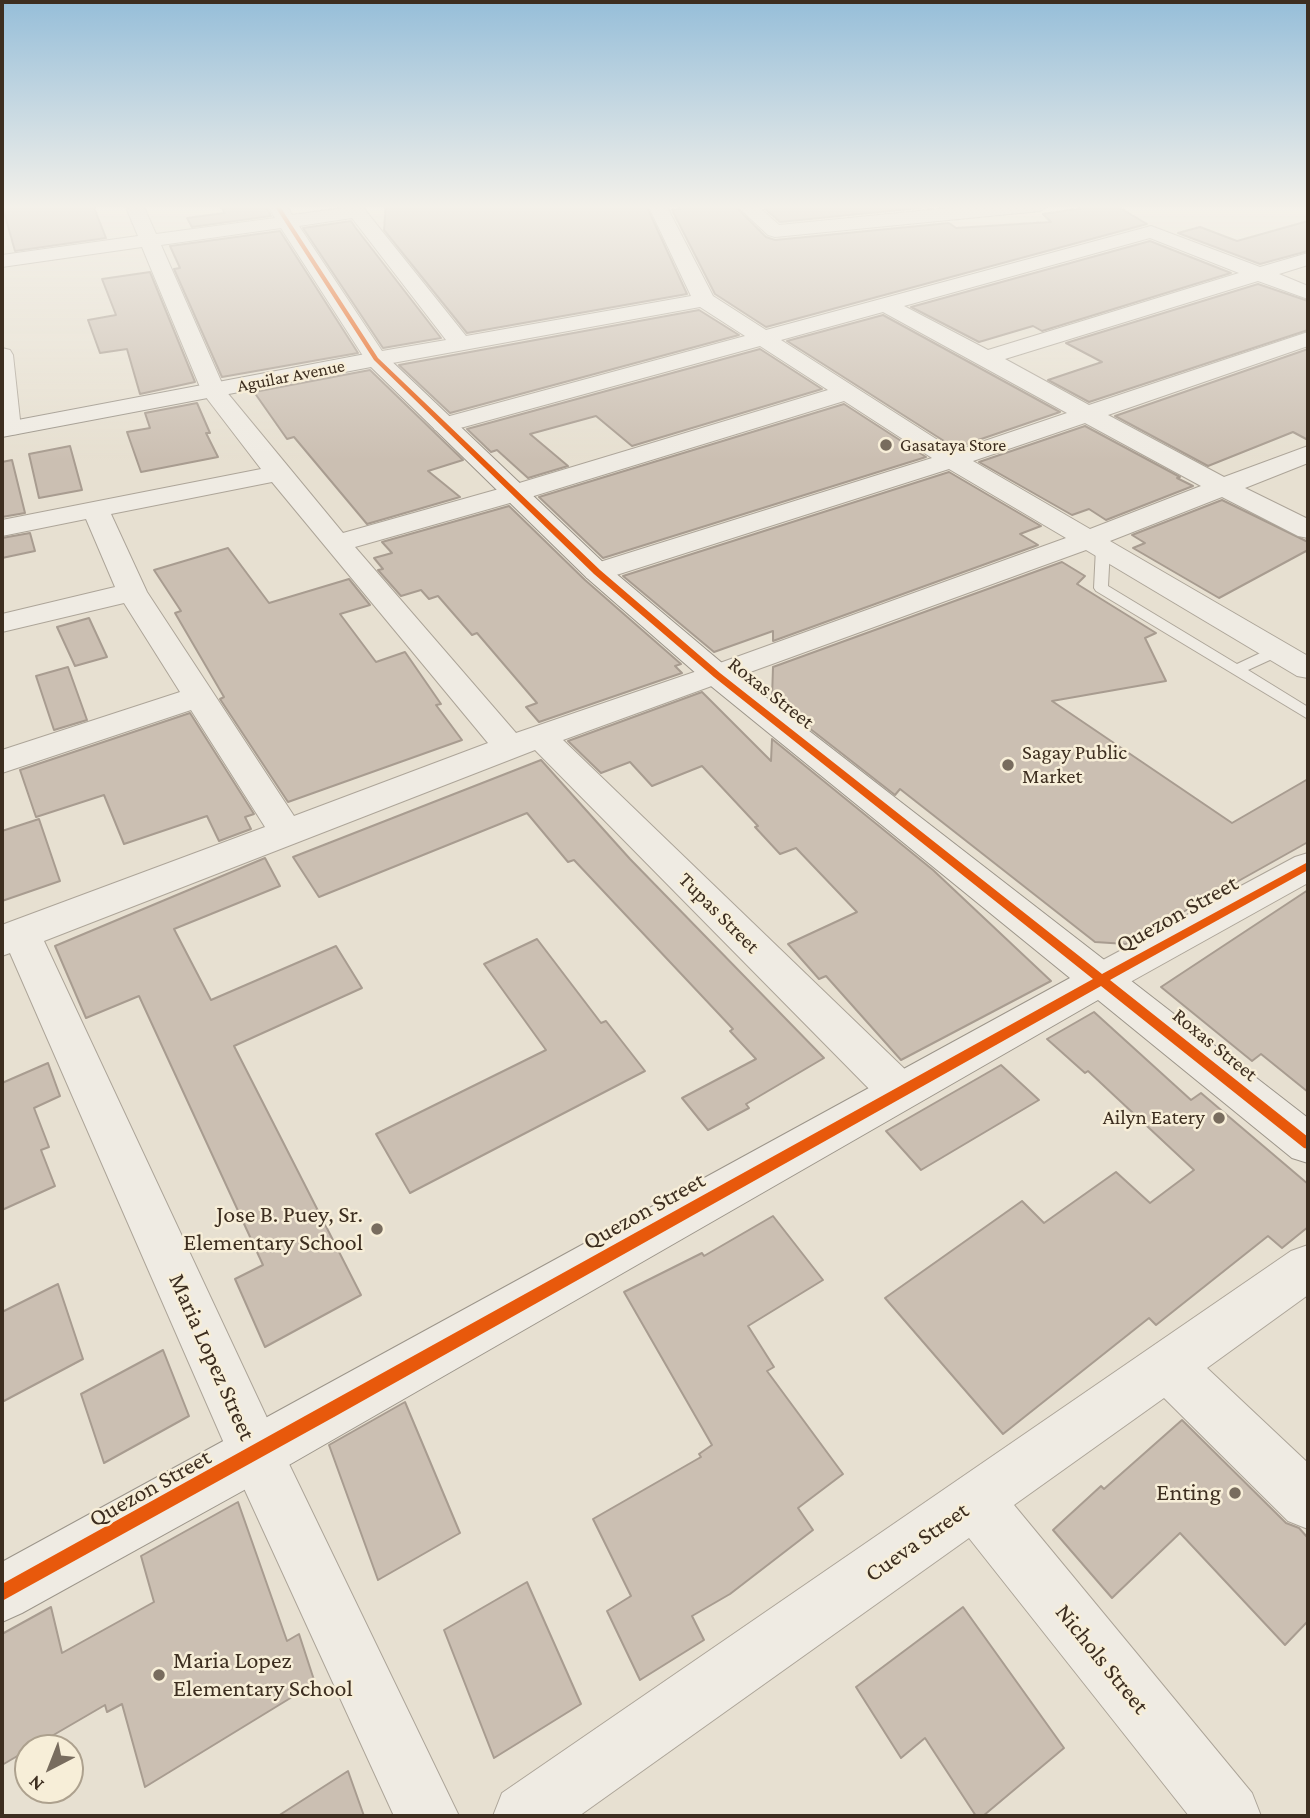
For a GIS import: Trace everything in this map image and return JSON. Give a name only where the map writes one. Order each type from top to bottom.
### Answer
[{"type":"street","name":"Tupas Street","points":[[169,290],[214,391],[338,543],[525,742],[899,1091]]},
{"type":"street","name":"Roxas Street","points":[[331,290],[376,359],[597,572],[717,675],[1308,1144]]},
{"type":"street","points":[[418,290],[460,343]]},
{"type":"street","points":[[699,290],[704,300],[760,338],[952,460],[1308,669]]},
{"type":"street","points":[[444,425],[937,290]]},
{"type":"street","points":[[988,357],[1205,290]]},
{"type":"street","name":"Aguilar Avenue","points":[[5,430],[460,343],[704,300]]},
{"type":"street","points":[[884,304],[988,357],[1221,489],[1308,530]]},
{"type":"street","points":[[597,572],[952,460],[1308,339]]},
{"type":"street","points":[[2,355],[5,430]]},
{"type":"street","points":[[338,543],[515,493],[845,393]]},
{"type":"street","points":[[11,937],[525,742],[1096,544],[1308,454]]},
{"type":"street","points":[[2,528],[278,472]]},
{"type":"street","points":[[96,511],[132,592],[287,833]]},
{"type":"street","points":[[2,623],[132,592]]},
{"type":"street","points":[[2,762],[199,696]]},
{"type":"street","name":"Quezon Street","points":[[2,1593],[256,1454],[899,1091],[1308,866]]},
{"type":"street","name":"Maria Lopez Street","points":[[11,937],[427,1816]]},
{"type":"street","name":"Cueva Street","points":[[525,1816],[1308,1267]]},
{"type":"street","points":[[1168,1366],[1308,1501]]},
{"type":"street","name":"Nichols Street","points":[[975,1501],[1229,1816]]},
{"type":"lane","points":[[1096,544],[1101,589],[1308,713]]},
{"type":"lane","points":[[1236,670],[1277,651]]},
{"type":"building","points":[[106,290],[157,290],[195,382],[140,394],[127,349],[100,353],[88,320],[116,315]]},
{"type":"building","points":[[183,290],[318,290],[358,353],[222,377]]},
{"type":"building","points":[[344,290],[404,290],[441,338],[383,348]]},
{"type":"building","points":[[432,290],[685,290],[687,294],[467,333]]},
{"type":"building","points":[[713,290],[903,290],[766,327],[715,294]]},
{"type":"building","points":[[973,290],[1176,290],[1042,331],[1033,326],[979,342],[911,307]]},
{"type":"building","points":[[1239,290],[1275,290],[1308,301],[1308,330],[1089,402],[1048,380],[1102,362],[1066,343]]},
{"type":"building","points":[[699,310],[739,335],[450,413],[399,365]]},
{"type":"building","points":[[883,315],[1060,412],[955,448],[787,341]]},
{"type":"building","points":[[760,349],[822,389],[632,446],[596,416],[530,434],[568,466],[528,478],[497,450],[491,452],[467,429]]},
{"type":"building","points":[[1308,349],[1308,440],[1293,432],[1208,466],[1115,416]]},
{"type":"building","points":[[370,370],[463,460],[428,471],[460,497],[367,524],[294,437],[287,439],[254,392]]},
{"type":"building","points":[[197,403],[210,433],[206,433],[218,457],[141,472],[127,432],[150,428],[145,413]]},
{"type":"building","points":[[844,404],[926,457],[603,558],[539,497]]},
{"type":"building","points":[[1085,426],[1193,486],[1106,520],[1089,509],[1072,515],[979,462]]},
{"type":"building","points":[[70,446],[82,490],[39,498],[29,454]]},
{"type":"building","points":[[12,460],[25,513],[2,517],[2,462]]},
{"type":"building","points":[[949,472],[1041,526],[1020,534],[1038,545],[773,641],[773,631],[714,652],[623,576]]},
{"type":"building","points":[[1222,500],[1308,542],[1308,550],[1219,598],[1133,548],[1145,543],[1132,535]]},
{"type":"building","points":[[509,506],[585,580],[681,664],[675,666],[682,673],[539,722],[526,707],[537,703],[477,633],[472,635],[438,596],[429,599],[421,590],[401,596],[378,570],[383,569],[374,558],[392,553],[382,542]]},
{"type":"building","points":[[30,533],[35,551],[2,558],[2,538]]},
{"type":"building","points":[[228,548],[269,603],[349,579],[370,605],[340,614],[376,662],[405,652],[441,704],[436,705],[462,740],[288,802],[220,699],[224,697],[175,613],[181,611],[154,570]]},
{"type":"building","name":"Sagay Public Market","points":[[1062,562],[1085,576],[1077,584],[1156,633],[1145,638],[1166,681],[1052,701],[1232,823],[1308,779],[1308,842],[1126,944],[1095,942],[900,789],[895,795],[772,699],[773,667]]},
{"type":"building","points":[[89,618],[107,657],[75,666],[57,627]]},
{"type":"building","points":[[68,667],[87,720],[54,730],[36,676]]},
{"type":"building","points":[[702,692],[771,761],[772,739],[933,870],[1051,981],[901,1060],[826,976],[819,979],[788,944],[857,912],[796,848],[780,854],[755,827],[758,826],[702,766],[652,786],[630,762],[601,773],[568,741]]},
{"type":"building","points":[[190,713],[254,814],[245,817],[251,829],[219,841],[207,816],[124,844],[104,795],[36,817],[20,770]]},
{"type":"building","points":[[541,760],[630,859],[824,1058],[746,1104],[749,1108],[708,1130],[682,1098],[756,1059],[730,1031],[733,1029],[574,860],[568,862],[527,813],[319,897],[293,857]]},
{"type":"building","points":[[39,819],[60,881],[2,901],[2,831]]},
{"type":"building","points":[[265,858],[280,886],[174,929],[211,1000],[336,946],[362,988],[234,1046],[361,1295],[265,1347],[235,1279],[263,1265],[139,996],[86,1018],[55,946]]},
{"type":"building","points":[[1308,890],[1308,1092],[1261,1054],[1252,1061],[1161,987]]},
{"type":"building","points":[[537,939],[601,1023],[606,1021],[645,1071],[410,1193],[376,1134],[546,1050],[484,964]]},
{"type":"building","points":[[1094,1012],[1191,1100],[1201,1093],[1308,1184],[1308,1227],[1282,1248],[1268,1236],[1156,1325],[1149,1318],[1003,1434],[885,1298],[1022,1201],[1044,1223],[1116,1172],[1150,1203],[1194,1170],[1088,1071],[1085,1073],[1047,1039]]},
{"type":"building","points":[[48,1063],[60,1096],[34,1108],[49,1147],[41,1150],[55,1186],[2,1210],[2,1083]]},
{"type":"building","points":[[1001,1065],[1039,1100],[921,1170],[886,1131]]},
{"type":"building","points":[[773,1216],[823,1280],[748,1326],[774,1367],[767,1371],[843,1474],[798,1508],[813,1530],[730,1594],[692,1616],[704,1640],[640,1680],[607,1611],[631,1596],[593,1519],[701,1457],[699,1454],[712,1445],[624,1292],[702,1253],[704,1256]]},
{"type":"building","points":[[58,1284],[83,1359],[2,1402],[2,1312]]},
{"type":"building","points":[[163,1350],[189,1416],[104,1463],[81,1394]]},
{"type":"building","points":[[405,1402],[460,1533],[378,1580],[329,1445]]},
{"type":"building","points":[[1182,1420],[1286,1523],[1299,1528],[1308,1538],[1308,1621],[1285,1645],[1180,1533],[1112,1598],[1053,1530],[1101,1486],[1104,1489]]},
{"type":"building","points":[[238,1502],[287,1641],[299,1634],[315,1683],[145,1787],[122,1704],[107,1712],[105,1705],[55,1734],[14,1734],[14,1758],[2,1765],[2,1634],[51,1607],[62,1653],[154,1602],[141,1556]]},
{"type":"building","points":[[527,1582],[581,1704],[494,1758],[444,1630]]},
{"type":"building","points":[[963,1607],[1064,1748],[983,1816],[976,1816],[925,1738],[901,1758],[856,1687]]},
{"type":"building","points":[[348,1771],[364,1816],[278,1816]]},
{"type":"cycle path","points":[[331,290],[376,359],[597,572],[717,675],[1308,1144]]},
{"type":"cycle path","points":[[2,1593],[1308,866]]},
{"type":"place","name":"Gasataya Store","points":[[886,445]]},
{"type":"place","name":"Sagay Public Market","points":[[1008,765]]},
{"type":"place","name":"Ailyn Eatery","points":[[1219,1118]]},
{"type":"place","name":"Jose B. Puey, Sr. Elementary School","points":[[377,1229]]},
{"type":"place","name":"Enting","points":[[1235,1493]]},
{"type":"place","name":"Maria Lopez Elementary School","points":[[159,1675]]}]
